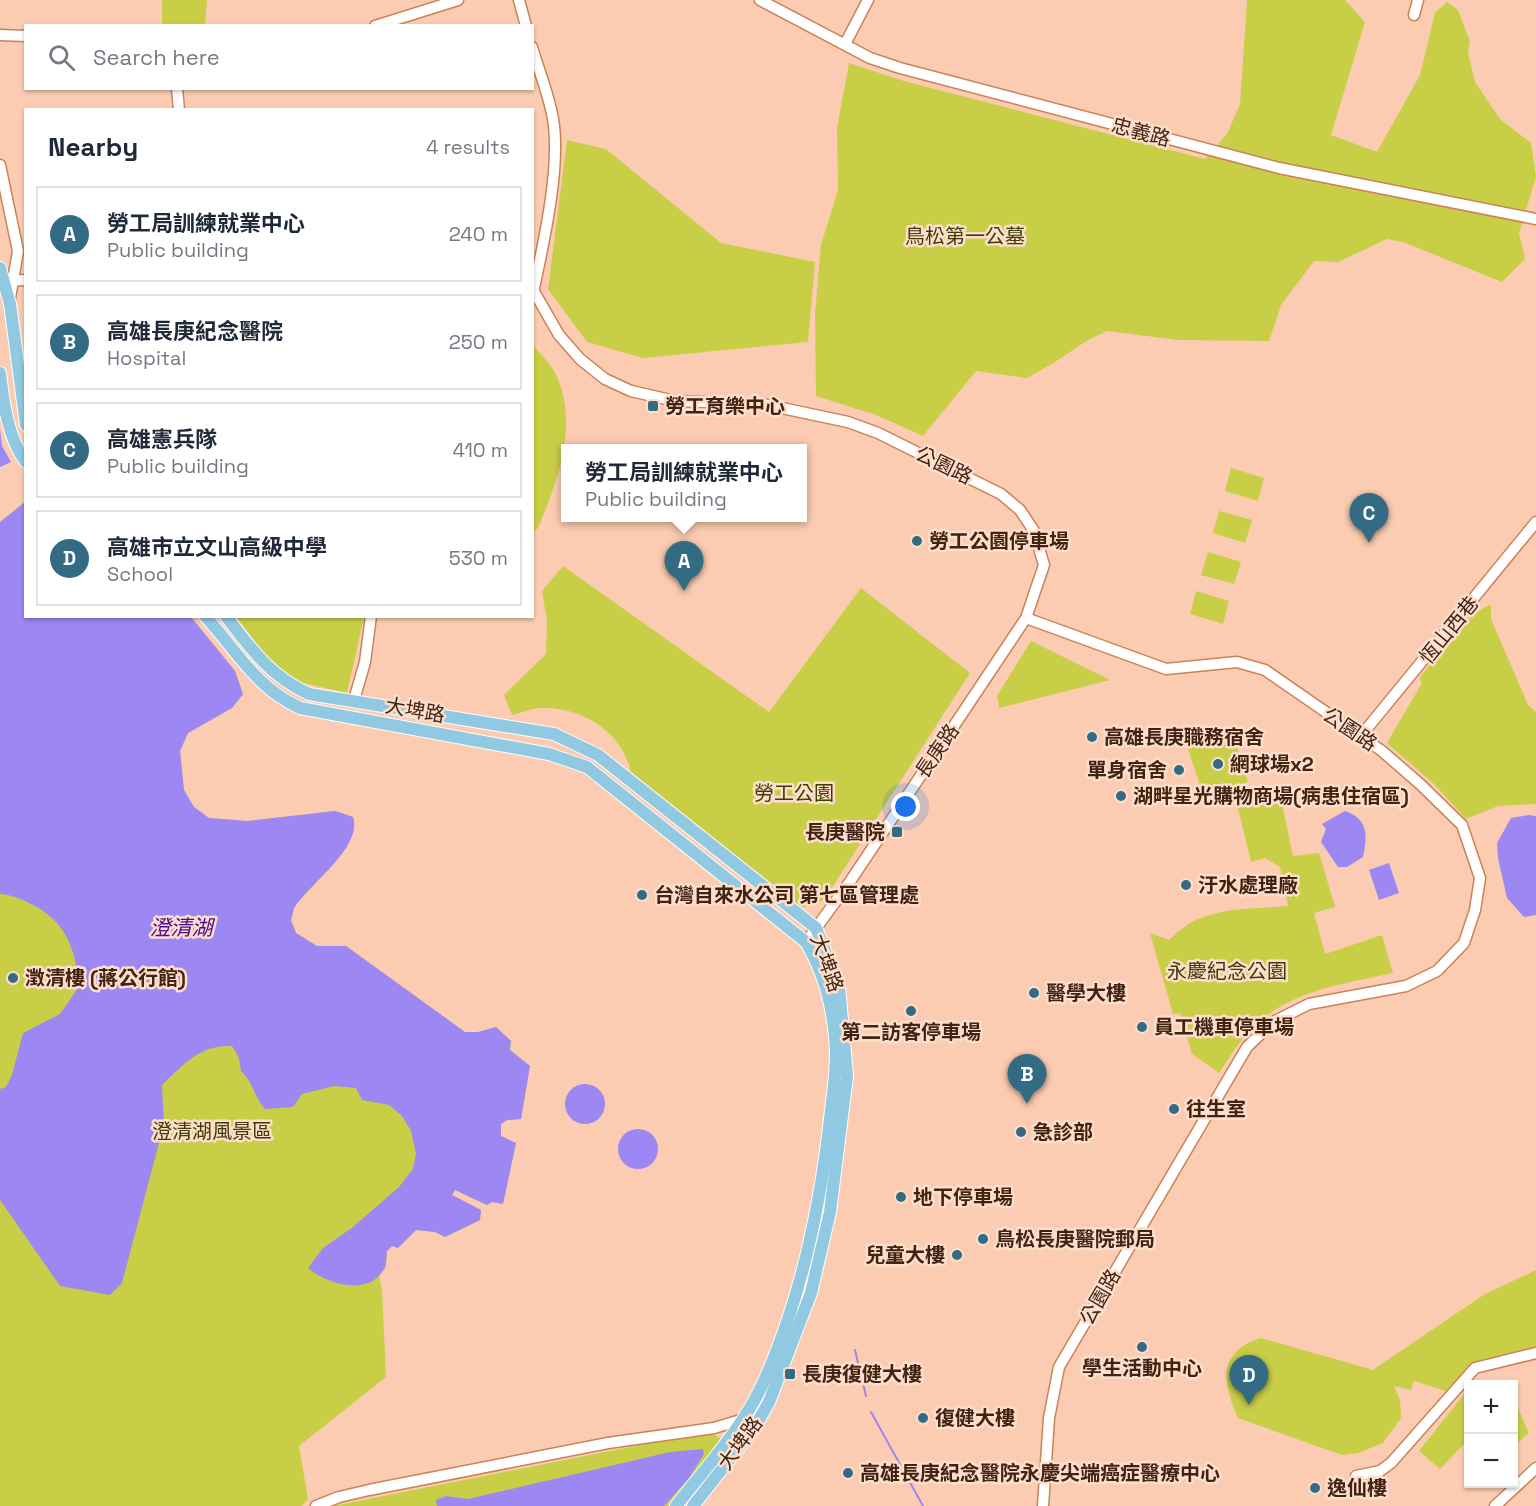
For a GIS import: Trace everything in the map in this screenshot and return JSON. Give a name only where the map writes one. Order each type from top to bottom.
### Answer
[{"type":"main road","points":[[0,268],[10,304],[24,410]]},
{"type":"main road","points":[[0,373],[11,429],[17,449],[24,459]]},
{"type":"main road","name":"大埤路","points":[[207,618],[261,683],[280,699],[300,708],[543,752],[587,767],[806,942],[817,961],[826,987],[836,1039],[834,1078],[824,1168],[800,1282],[765,1380],[744,1419],[676,1506]]},
{"type":"main road","name":"大埤路","points":[[228,618],[267,668],[287,684],[309,694],[554,734],[598,755],[816,928],[839,986],[847,1076],[830,1212],[811,1293],[769,1402],[755,1427],[693,1506]]},
{"type":"street","points":[[381,24],[458,0]]},
{"type":"street","points":[[519,0],[525,24]]},
{"type":"street","name":"忠義路","points":[[760,0],[870,58],[900,68],[1279,168],[1536,219]]},
{"type":"street","points":[[845,44],[868,0]]},
{"type":"street","points":[[1414,15],[1418,0]]},
{"type":"street","points":[[0,35],[24,36]]},
{"type":"street","points":[[534,54],[553,119],[554,150],[547,227],[534,284]]},
{"type":"street","points":[[177,90],[179,108]]},
{"type":"street","points":[[0,165],[22,248],[5,281],[24,280]]},
{"type":"street","name":"公園路","points":[[534,290],[559,334],[580,359],[605,379],[631,391],[675,401],[763,404],[848,422],[878,433],[1001,494],[1020,510],[1034,531],[1044,565],[1026,618],[1166,669],[1237,662],[1265,670],[1382,751],[1420,783],[1462,825],[1480,878],[1475,910],[1464,943],[1437,971],[1406,986],[1309,1005],[1273,1022],[1247,1047],[1059,1367],[1049,1418],[1043,1506]]},
{"type":"street","name":"恆山西巷","points":[[1360,737],[1536,522]]},
{"type":"street","points":[[354,700],[365,662],[371,618]]},
{"type":"street","name":"長庚路","points":[[806,942],[861,866],[1026,618]]},
{"type":"street","points":[[1356,1476],[1380,1472],[1475,1368],[1536,1353]]},
{"type":"street","name":"大埤路","points":[[316,1506],[339,1497],[369,1490],[608,1443],[714,1428],[744,1419]]},
{"type":"street","points":[[1495,1506],[1536,1468]]},
{"type":"green space","points":[[162,0],[207,0],[205,24],[162,24]]},
{"type":"green space","name":"鳥松第一公墓","points":[[1247,0],[1345,0],[1365,22],[1331,135],[1377,152],[1420,75],[1435,13],[1447,2],[1458,10],[1470,41],[1468,53],[1475,82],[1500,119],[1531,143],[1536,177],[1519,233],[1525,259],[1502,282],[1403,242],[1387,239],[1338,262],[1314,261],[1281,305],[1269,341],[1178,340],[1107,331],[1088,340],[1027,378],[976,371],[923,436],[876,415],[816,396],[815,314],[821,245],[838,190],[837,128],[849,63],[904,81],[1205,159],[1227,134],[1240,104]]},
{"type":"green space","points":[[567,140],[606,149],[721,243],[815,262],[808,342],[643,358],[587,342],[548,289]]},
{"type":"green space","points":[[534,346],[556,374],[564,398],[566,417],[564,444],[561,444],[561,463],[538,528],[534,531]]},
{"type":"green space","points":[[1231,468],[1264,478],[1258,501],[1225,491]]},
{"type":"green space","name":"澄清湖風景區","points":[[24,503],[24,618],[192,618],[235,671],[243,694],[232,708],[188,733],[180,751],[184,790],[194,807],[209,818],[247,821],[335,811],[353,817],[354,829],[343,853],[294,908],[291,920],[296,933],[317,946],[346,946],[465,1032],[478,1032],[496,1027],[511,1041],[510,1050],[530,1066],[521,1119],[507,1120],[501,1124],[501,1136],[516,1143],[503,1204],[492,1202],[487,1205],[455,1190],[452,1195],[481,1210],[480,1220],[445,1237],[435,1232],[416,1230],[398,1248],[392,1246],[387,1251],[386,1267],[379,1276],[382,1291],[386,1377],[299,1446],[308,1499],[302,1506],[0,1506],[0,522]]},
{"type":"green space","points":[[1219,511],[1252,520],[1245,543],[1213,533]]},
{"type":"green space","points":[[1208,552],[1241,562],[1234,584],[1201,575]]},
{"type":"green space","name":"勞工公園","points":[[563,566],[769,712],[861,588],[970,673],[824,900],[802,908],[631,772],[626,757],[609,733],[584,716],[555,708],[539,708],[512,715],[504,695],[546,654],[547,621],[542,591]]},
{"type":"green space","points":[[1196,591],[1229,601],[1223,624],[1190,614]]},
{"type":"green space","points":[[1491,604],[1491,619],[1528,705],[1536,712],[1536,804],[1498,806],[1466,819],[1434,784],[1387,743],[1422,683],[1419,678],[1472,615]]},
{"type":"green space","points":[[237,618],[364,618],[347,693],[290,680],[271,662]]},
{"type":"green space","points":[[1031,641],[1110,680],[999,708],[997,696]]},
{"type":"green space","name":"網球場x2","points":[[1232,731],[1248,782],[1204,797],[1187,746]]},
{"type":"green space","name":"永慶紀念公園","points":[[1270,794],[1281,799],[1293,856],[1319,853],[1335,907],[1314,913],[1325,954],[1382,935],[1393,973],[1333,986],[1277,1008],[1246,1035],[1219,1073],[1192,1054],[1180,1013],[1173,1014],[1150,933],[1169,940],[1195,920],[1224,911],[1288,906],[1280,867],[1265,858],[1251,862],[1238,808],[1258,796]]},
{"type":"green space","points":[[1536,1270],[1536,1349],[1474,1365],[1449,1392],[1414,1381],[1411,1390],[1394,1386],[1400,1400],[1401,1418],[1383,1443],[1358,1453],[1342,1455],[1238,1418],[1229,1393],[1227,1370],[1230,1360],[1246,1344],[1261,1338],[1377,1371],[1374,1369],[1485,1294]]},
{"type":"green space","points":[[1464,1394],[1464,1444],[1440,1469],[1419,1451]]},
{"type":"green space","points":[[1518,1408],[1529,1433],[1518,1443]]},
{"type":"green space","points":[[713,1434],[720,1438],[719,1447],[668,1506],[333,1506],[650,1443]]},
{"type":"water","points":[[0,429],[2,446],[11,462],[0,467]]},
{"type":"water","name":"澄清湖","points":[[24,503],[24,618],[192,618],[235,671],[243,694],[232,708],[188,733],[180,751],[184,790],[194,807],[209,818],[247,821],[335,811],[353,817],[354,828],[343,852],[294,908],[291,920],[296,933],[317,946],[346,946],[465,1032],[478,1032],[496,1027],[511,1041],[510,1050],[530,1066],[521,1119],[507,1120],[501,1124],[501,1136],[516,1143],[503,1204],[492,1202],[487,1205],[455,1190],[452,1195],[481,1210],[480,1220],[445,1237],[435,1232],[416,1230],[398,1248],[392,1246],[387,1251],[384,1269],[377,1278],[368,1283],[347,1285],[316,1274],[308,1268],[323,1248],[353,1227],[399,1187],[413,1169],[416,1154],[411,1131],[402,1116],[389,1105],[362,1100],[356,1088],[334,1086],[302,1094],[293,1107],[265,1109],[241,1071],[239,1058],[232,1046],[221,1046],[194,1057],[162,1085],[164,1124],[122,1283],[110,1295],[60,1286],[0,1200],[0,1089],[6,1087],[12,1075],[23,1033],[60,1014],[78,988],[73,951],[56,921],[27,902],[0,894],[0,522]]},
{"type":"water","points":[[1345,811],[1353,814],[1362,823],[1366,842],[1363,857],[1347,867],[1338,867],[1321,842],[1326,829],[1322,824]]},
{"type":"water","points":[[1536,816],[1536,915],[1524,917],[1507,898],[1497,843],[1511,818]]},
{"type":"water","points":[[1389,863],[1399,893],[1379,900],[1369,870]]},
{"type":"water","points":[[585,1084],[593,1085],[599,1090],[604,1096],[604,1112],[599,1118],[593,1123],[585,1124],[577,1123],[571,1118],[566,1112],[565,1104],[566,1096],[571,1090],[577,1085]]},
{"type":"water","points":[[638,1129],[646,1130],[652,1135],[657,1141],[657,1157],[652,1163],[646,1168],[638,1169],[630,1168],[624,1163],[619,1157],[618,1149],[619,1141],[624,1135],[630,1130]]},
{"type":"water","points":[[703,1449],[704,1454],[689,1478],[664,1506],[437,1506],[436,1500],[446,1496],[468,1499],[670,1452]]},
{"type":"waterway","points":[[855,1350],[866,1396]]},
{"type":"waterway","points":[[871,1412],[923,1506]]},
{"type":"place","name":"勞工育樂中心","points":[[653,406]]},
{"type":"place","name":"勞工公園停車場","points":[[917,541]]},
{"type":"place","name":"高雄憲兵隊","points":[[1369,543]]},
{"type":"place","name":"勞工局訓練就業中心","points":[[684,591]]},
{"type":"place","name":"高雄長庚職務宿舍","points":[[1092,737]]},
{"type":"place","name":"網球場x2","points":[[1218,764]]},
{"type":"place","name":"單身宿舍","points":[[1179,770]]},
{"type":"place","name":"湖畔星光購物商場(病患住宿區)","points":[[1121,796]]},
{"type":"place","name":"長庚醫院","points":[[897,832]]},
{"type":"place","name":"汙水處理廠","points":[[1186,885]]},
{"type":"place","name":"台灣自來水公司 第七區管理處","points":[[642,895]]},
{"type":"place","name":"澂清樓 (蔣公行館)","points":[[13,978]]},
{"type":"place","name":"醫學大樓","points":[[1034,993]]},
{"type":"place","name":"第二訪客停車場","points":[[911,1011]]},
{"type":"place","name":"員工機車停車場","points":[[1142,1027]]},
{"type":"place","name":"高雄長庚紀念醫院","points":[[1027,1104]]},
{"type":"place","name":"往生室","points":[[1174,1109]]},
{"type":"place","name":"急診部","points":[[1021,1132]]},
{"type":"place","name":"地下停車場","points":[[901,1197]]},
{"type":"place","name":"鳥松長庚醫院郵局","points":[[983,1239]]},
{"type":"place","name":"兒童大樓","points":[[957,1255]]},
{"type":"place","name":"學生活動中心","points":[[1142,1347]]},
{"type":"place","name":"長庚復健大樓","points":[[790,1374]]},
{"type":"place","name":"高雄市立文山高級中學","points":[[1249,1405]]},
{"type":"place","name":"復健大樓","points":[[923,1418]]},
{"type":"place","name":"高雄長庚紀念醫院永慶尖端癌症醫療中心","points":[[848,1473]]},
{"type":"place","name":"逸仙樓","points":[[1315,1488]]}]
